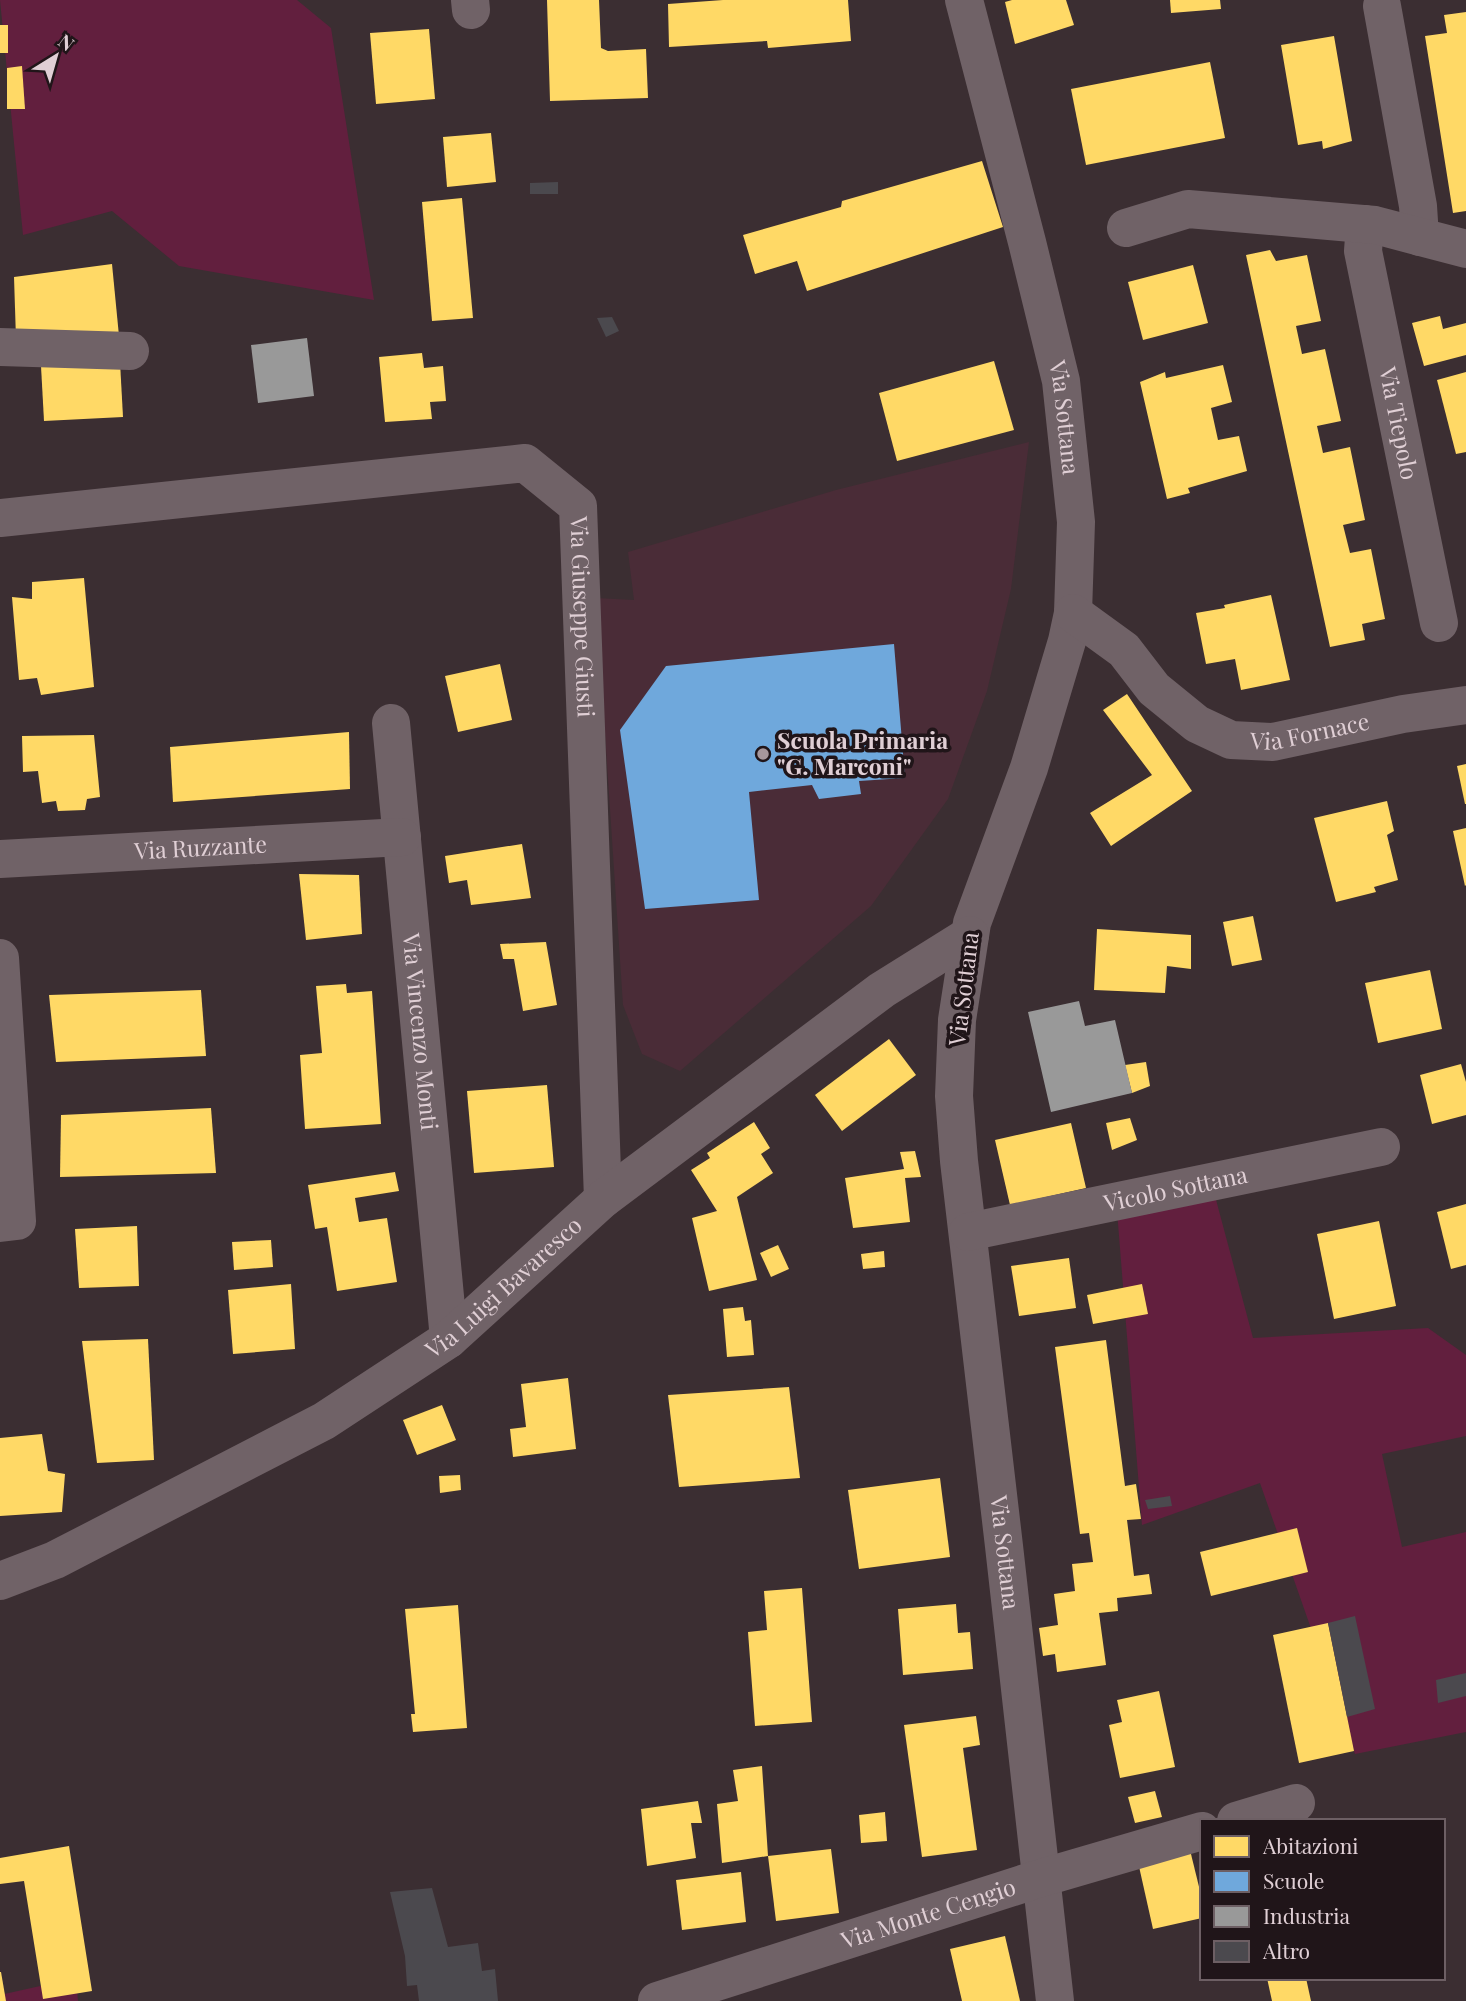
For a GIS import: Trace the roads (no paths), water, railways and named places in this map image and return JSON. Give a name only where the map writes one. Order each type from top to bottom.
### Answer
[{"type":"street","name":"Via Sottana","points":[[964,0],[1061,381],[1076,522],[1073,613],[1067,641],[1029,768],[972,923],[957,1020],[954,1096],[959,1161],[1055,2001]]},
{"type":"street","points":[[1382,6],[1418,206],[1420,237]]},
{"type":"street","points":[[1126,228],[1188,209],[1376,225],[1466,249]]},
{"type":"street","name":"Via Tiepolo","points":[[1365,224],[1363,251],[1439,623]]},
{"type":"street","points":[[0,347],[130,351]]},
{"type":"street","name":"Via Giuseppe Giusti","points":[[0,518],[525,463],[578,506],[603,1199]]},
{"type":"street","name":"Via Fornace","points":[[1073,613],[1124,650],[1154,689],[1197,724],[1231,740],[1273,741],[1403,714],[1466,705]]},
{"type":"street","name":"Via Vincenzo Monti","points":[[391,723],[449,1339]]},
{"type":"street","name":"Via Ruzzante","points":[[0,859],[402,837]]},
{"type":"street","name":"Via Luigi Bavaresco","points":[[0,1581],[55,1560],[324,1421],[449,1339],[603,1199],[883,990],[970,935]]},
{"type":"street","points":[[0,958],[18,1221],[0,1223]]},
{"type":"street","name":"Vicolo Sottana","points":[[968,1232],[1381,1147]]},
{"type":"street","points":[[1243,1819],[1296,1803]]},
{"type":"street","name":"Via Monte Cengio","points":[[657,2001],[1041,1878],[1200,1832]]},
{"type":"place","name":"Scuola Primaria \"G. Marconi\"","points":[[763,754]]}]
